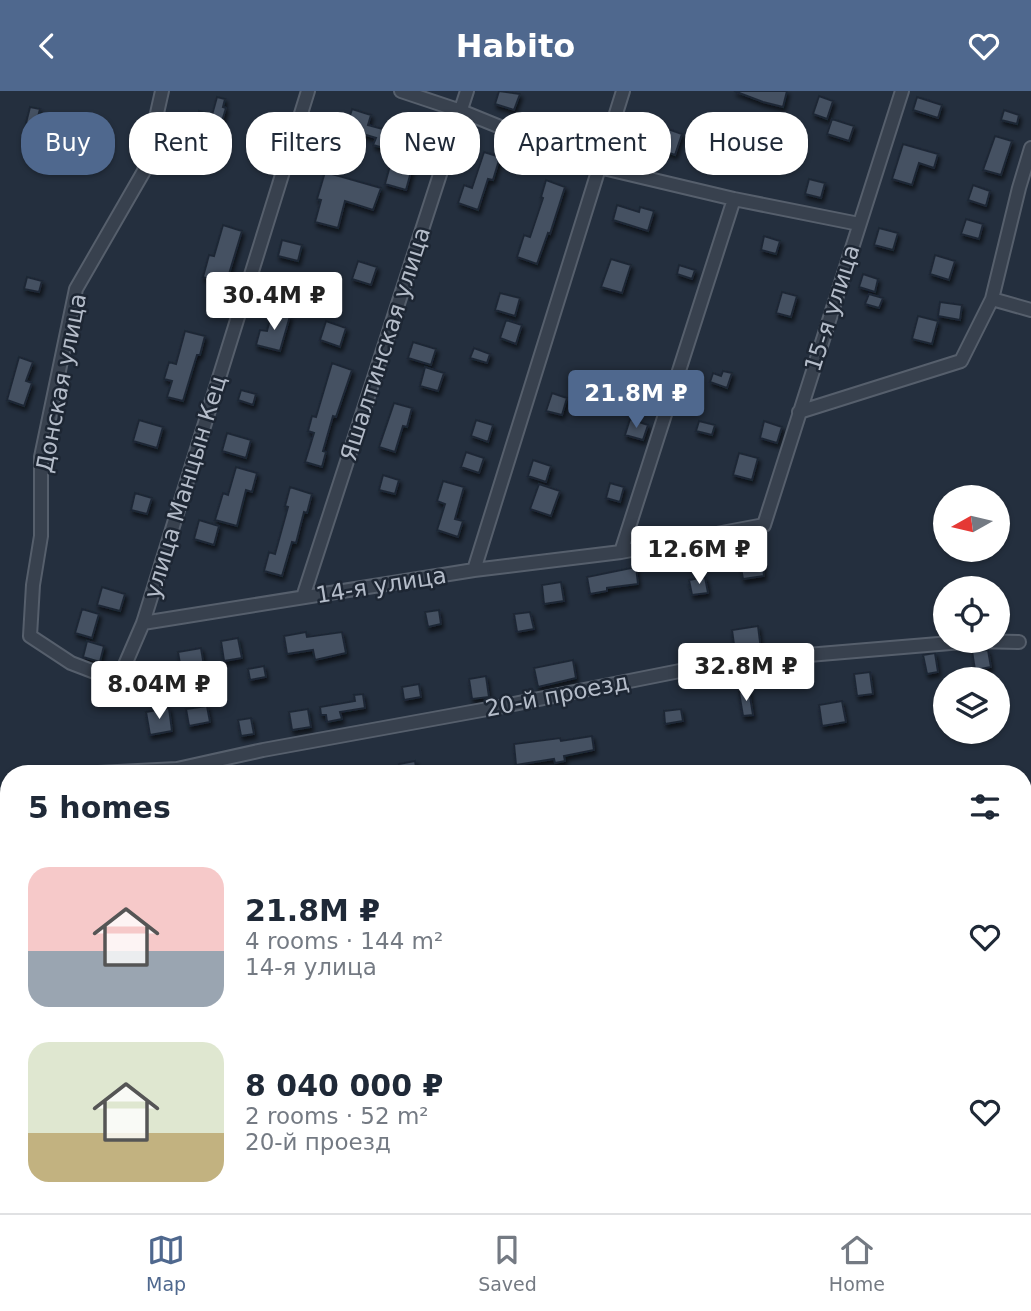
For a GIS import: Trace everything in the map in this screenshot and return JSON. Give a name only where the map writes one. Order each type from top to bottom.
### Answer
[{"type":"street","name":"Донская улица","points":[[118,681],[71,663],[30,636],[33,586],[41,536],[41,457],[76,289],[144,171],[162,91]]},
{"type":"street","name":"улица Манцын Кец","points":[[118,681],[143,622],[308,91]]},
{"type":"street","points":[[401,91],[494,124]]},
{"type":"street","name":"Яшалтинская улица","points":[[303,597],[467,91]]},
{"type":"street","points":[[616,112],[623,91]]},
{"type":"street","name":"15-я улица","points":[[764,525],[902,91]]},
{"type":"street","points":[[799,412],[961,361],[992,299],[1018,188],[1031,148]]},
{"type":"street","points":[[474,570],[597,175]]},
{"type":"street","points":[[633,175],[859,224]]},
{"type":"street","points":[[621,552],[734,199]]},
{"type":"street","points":[[992,299],[1031,310]]},
{"type":"street","name":"14-я улица","points":[[143,622],[474,570],[621,552],[764,525]]},
{"type":"street","name":"20-й проезд","points":[[195,765],[725,663],[974,641],[1019,642]]},
{"type":"building","points":[[499,91],[520,94],[514,110],[495,104]]},
{"type":"building","points":[[734,91],[787,91],[783,107]]},
{"type":"building","points":[[819,96],[833,101],[827,119],[813,114]]},
{"type":"building","points":[[217,97],[225,99],[225,112],[213,112]]},
{"type":"building","points":[[917,97],[942,105],[938,118],[913,110]]},
{"type":"building","points":[[30,107],[40,109],[39,112],[29,112]]},
{"type":"building","points":[[1004,110],[1019,115],[1017,124],[1001,120]]},
{"type":"building","points":[[366,113],[371,115],[368,125],[380,128],[380,147],[373,145],[376,138],[366,135]]},
{"type":"building","points":[[832,119],[854,126],[849,141],[827,134]]},
{"type":"building","points":[[671,130],[682,134],[675,155],[671,154]]},
{"type":"building","points":[[995,136],[1012,141],[1001,175],[983,170]]},
{"type":"building","points":[[903,144],[938,154],[934,168],[919,163],[912,185],[892,179]]},
{"type":"building","points":[[484,152],[494,155],[495,175],[493,180],[488,179],[478,210],[458,203],[464,185],[472,188],[476,175],[480,175]]},
{"type":"building","points":[[324,175],[336,175],[381,188],[373,210],[345,201],[338,228],[315,222],[321,200],[317,199]]},
{"type":"building","points":[[387,175],[410,175],[406,190],[385,184]]},
{"type":"building","points":[[809,179],[825,183],[821,198],[805,194]]},
{"type":"building","points":[[546,180],[565,187],[537,264],[517,257],[524,235],[530,237]]},
{"type":"building","points":[[973,185],[990,191],[986,206],[968,200]]},
{"type":"building","points":[[617,205],[639,212],[640,207],[654,211],[648,231],[613,220]]},
{"type":"building","points":[[966,219],[983,224],[979,239],[961,234]]},
{"type":"building","points":[[223,225],[242,231],[226,284],[203,277],[209,255],[214,256]]},
{"type":"building","points":[[879,228],[898,233],[893,250],[874,245]]},
{"type":"building","points":[[764,236],[780,241],[776,254],[761,250]]},
{"type":"building","points":[[282,240],[302,245],[298,261],[278,256]]},
{"type":"building","points":[[935,255],[955,261],[949,280],[930,274]]},
{"type":"building","points":[[611,259],[631,265],[622,293],[601,287]]},
{"type":"building","points":[[358,261],[377,267],[371,285],[352,279]]},
{"type":"building","points":[[679,265],[695,270],[692,279],[677,274]]},
{"type":"building","points":[[863,274],[878,279],[875,292],[859,287]]},
{"type":"building","points":[[27,277],[42,281],[39,292],[24,289]]},
{"type":"building","points":[[296,281],[319,287],[315,304],[292,298]]},
{"type":"building","points":[[782,292],[797,296],[791,317],[776,313]]},
{"type":"building","points":[[500,293],[520,298],[515,316],[495,310]]},
{"type":"building","points":[[869,294],[883,298],[879,308],[865,304]]},
{"type":"building","points":[[940,302],[962,305],[960,320],[938,316]]},
{"type":"building","points":[[272,311],[290,316],[280,351],[256,345],[260,330],[267,331]]},
{"type":"building","points":[[918,316],[938,321],[932,344],[912,339]]},
{"type":"building","points":[[506,320],[522,325],[516,344],[500,338]]},
{"type":"building","points":[[326,321],[346,328],[340,347],[320,340]]},
{"type":"building","points":[[185,331],[205,336],[183,401],[167,397],[172,381],[164,379],[169,362],[176,364]]},
{"type":"building","points":[[413,342],[436,349],[431,365],[408,358]]},
{"type":"building","points":[[474,348],[490,354],[487,363],[470,358]]},
{"type":"building","points":[[19,357],[33,362],[26,381],[32,383],[24,406],[7,400]]},
{"type":"building","points":[[332,363],[352,370],[336,417],[333,416],[323,451],[326,452],[322,467],[305,462],[314,433],[308,431],[312,416],[316,417]]},
{"type":"building","points":[[425,367],[444,373],[438,391],[420,386]]},
{"type":"building","points":[[640,371],[660,377],[654,394],[635,388]]},
{"type":"building","points":[[723,371],[732,373],[727,388],[710,382],[713,373],[721,376]]},
{"type":"building","points":[[241,390],[256,394],[253,405],[238,400]]},
{"type":"building","points":[[552,393],[567,398],[562,415],[546,411]]},
{"type":"building","points":[[394,403],[412,408],[407,427],[403,426],[395,452],[379,447]]},
{"type":"building","points":[[630,419],[648,425],[643,440],[625,435]]},
{"type":"building","points":[[139,420],[163,427],[157,448],[133,441]]},
{"type":"building","points":[[476,420],[493,425],[488,442],[471,436]]},
{"type":"building","points":[[699,421],[715,425],[712,435],[696,431]]},
{"type":"building","points":[[764,421],[782,427],[777,443],[760,438]]},
{"type":"building","points":[[227,433],[251,440],[246,458],[222,451]]},
{"type":"building","points":[[466,452],[484,458],[479,473],[461,467]]},
{"type":"building","points":[[739,453],[758,458],[752,480],[733,475]]},
{"type":"building","points":[[533,460],[551,466],[546,482],[528,476]]},
{"type":"building","points":[[236,467],[257,473],[252,492],[246,490],[237,526],[215,520],[223,493],[228,495]]},
{"type":"building","points":[[383,475],[399,480],[395,494],[379,490]]},
{"type":"building","points":[[443,481],[464,487],[455,519],[463,521],[458,537],[437,530],[445,504],[437,501]]},
{"type":"building","points":[[610,483],[624,487],[620,502],[606,498]]},
{"type":"building","points":[[539,484],[560,491],[551,516],[530,509]]},
{"type":"building","points":[[290,487],[312,494],[296,543],[292,542],[282,576],[264,571],[269,552],[275,554],[288,507],[285,506]]},
{"type":"building","points":[[135,493],[152,498],[147,514],[131,510]]},
{"type":"building","points":[[199,520],[219,526],[214,545],[194,539]]},
{"type":"building","points":[[762,560],[764,576],[743,579],[740,563]]},
{"type":"building","points":[[636,567],[638,584],[607,588],[607,591],[590,594],[587,577]]},
{"type":"building","points":[[705,577],[708,593],[692,595],[689,580]]},
{"type":"building","points":[[561,582],[564,601],[544,604],[542,585]]},
{"type":"building","points":[[102,587],[125,594],[120,611],[97,605]]},
{"type":"building","points":[[82,609],[99,614],[92,638],[75,633]]},
{"type":"building","points":[[439,610],[441,624],[428,627],[425,612]]},
{"type":"building","points":[[530,612],[534,629],[517,632],[514,614]]},
{"type":"building","points":[[758,626],[761,650],[735,652],[732,630]]},
{"type":"building","points":[[306,632],[307,637],[342,632],[346,653],[315,660],[313,650],[287,654],[284,636]]},
{"type":"building","points":[[238,638],[242,658],[224,661],[221,641]]},
{"type":"building","points":[[87,641],[104,646],[100,662],[83,657]]},
{"type":"building","points":[[201,648],[204,666],[181,670],[178,652]]},
{"type":"building","points":[[935,653],[937,667],[933,667],[933,673],[927,674],[923,655]]},
{"type":"building","points":[[972,653],[989,653],[991,667],[975,667]]},
{"type":"building","points":[[573,660],[576,678],[538,687],[534,668]]},
{"type":"building","points":[[264,666],[266,677],[250,680],[248,669]]},
{"type":"building","points":[[870,672],[873,694],[857,696],[854,674]]},
{"type":"building","points":[[486,676],[489,697],[472,699],[469,679]]},
{"type":"building","points":[[419,684],[421,697],[404,700],[402,687]]},
{"type":"building","points":[[749,690],[753,715],[743,716],[739,692]]},
{"type":"building","points":[[363,694],[365,708],[340,712],[342,719],[327,722],[326,715],[321,715],[320,707],[355,701],[354,695]]},
{"type":"building","points":[[842,701],[846,722],[822,726],[819,705]]},
{"type":"building","points":[[207,706],[210,722],[189,726],[186,709]]},
{"type":"building","points":[[169,708],[172,731],[150,735],[146,712]]},
{"type":"building","points":[[308,709],[311,727],[292,730],[289,712]]},
{"type":"building","points":[[681,709],[683,721],[665,724],[664,711]]},
{"type":"building","points":[[251,718],[254,734],[241,736],[238,720]]},
{"type":"building","points":[[592,736],[594,750],[564,756],[565,761],[555,763],[554,759],[516,765],[514,744]]},
{"type":"building","points":[[415,761],[416,765],[399,765]]}]
